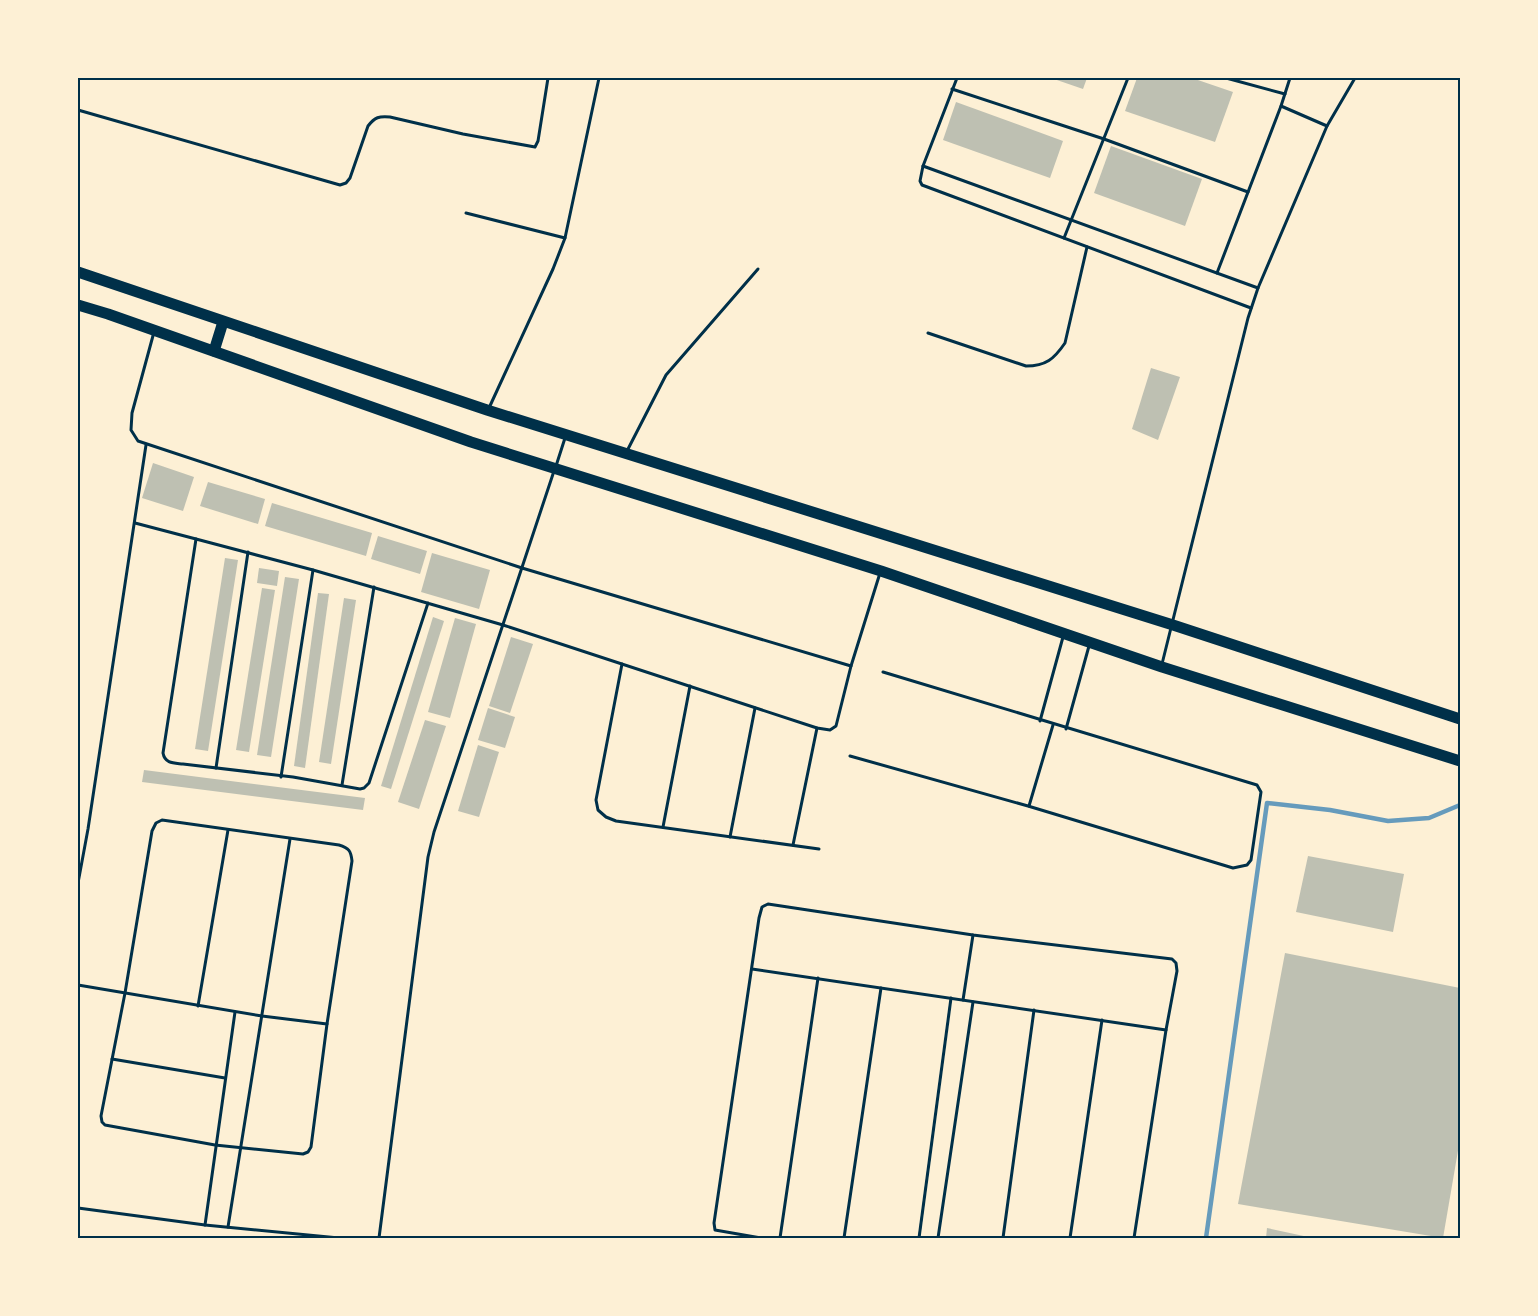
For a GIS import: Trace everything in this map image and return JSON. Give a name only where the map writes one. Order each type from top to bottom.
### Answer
[{"type":"highway","points":[[78,272],[487,410],[1173,626],[1460,719]]},
{"type":"highway","points":[[78,305],[471,442],[881,570],[1089,643],[1460,761]]},
{"type":"highway","points":[[214,352],[224,322]]},
{"type":"lane","points":[[78,110],[340,185],[346,183],[350,178],[368,126],[378,116],[535,147],[538,141],[548,78]]},
{"type":"lane","points":[[487,410],[553,269],[565,238],[599,78]]},
{"type":"lane","points":[[957,78],[923,166],[920,181],[922,185],[1251,308]]},
{"type":"lane","points":[[1064,238],[1128,78]]},
{"type":"lane","points":[[1226,78],[1285,94]]},
{"type":"lane","points":[[1217,273],[1290,78]]},
{"type":"lane","points":[[1162,667],[1251,308],[1328,126],[1355,78]]},
{"type":"lane","points":[[952,89],[1104,139],[1248,192]]},
{"type":"lane","points":[[1281,106],[1328,126]]},
{"type":"lane","points":[[923,166],[1258,288]]},
{"type":"lane","points":[[466,213],[565,238]]},
{"type":"lane","points":[[928,333],[1026,366],[1038,366],[1048,362],[1057,355],[1065,343],[1086,247]]},
{"type":"lane","points":[[626,454],[666,375],[758,269]]},
{"type":"lane","points":[[155,331],[132,413],[131,430],[138,442],[522,568],[851,666]]},
{"type":"lane","points":[[379,1238],[428,857],[434,832],[566,435]]},
{"type":"lane","points":[[78,883],[88,829],[146,445]]},
{"type":"lane","points":[[135,523],[313,570],[503,625],[816,728],[830,730],[836,726],[851,666],[881,570]]},
{"type":"lane","points":[[196,539],[163,753],[167,762],[360,789],[364,788],[369,783],[428,603]]},
{"type":"lane","points":[[216,768],[248,552]]},
{"type":"lane","points":[[281,777],[313,570]]},
{"type":"lane","points":[[342,785],[374,588]]},
{"type":"lane","points":[[1040,721],[1064,634]]},
{"type":"lane","points":[[1066,729],[1089,643]]},
{"type":"lane","points":[[622,664],[596,800],[598,810],[606,817],[616,821],[820,849]]},
{"type":"lane","points":[[850,756],[1028,806],[1233,868],[1247,864],[1251,860],[1261,792],[1257,785],[1066,729],[883,672]]},
{"type":"lane","points":[[663,827],[690,686]]},
{"type":"lane","points":[[730,837],[756,708]]},
{"type":"lane","points":[[1028,806],[1054,725]]},
{"type":"lane","points":[[793,845],[816,728]]},
{"type":"lane","points":[[162,820],[170,820],[290,839],[339,845],[348,848],[352,853],[310,1150],[303,1154],[215,1145],[105,1125],[102,1122],[101,1116],[125,993],[152,831],[156,823],[162,820]]},
{"type":"lane","points":[[198,1006],[228,830]]},
{"type":"lane","points":[[228,1227],[290,839]]},
{"type":"lane","points":[[761,1238],[716,1230],[714,1227],[762,906],[768,904],[973,935],[1172,959],[1176,963],[1177,971],[1134,1238]]},
{"type":"lane","points":[[963,1000],[973,935]]},
{"type":"lane","points":[[752,969],[1166,1030]]},
{"type":"lane","points":[[780,1238],[818,978]]},
{"type":"lane","points":[[78,985],[235,1012],[327,1024]]},
{"type":"lane","points":[[844,1238],[881,988]]},
{"type":"lane","points":[[919,1238],[951,998]]},
{"type":"lane","points":[[938,1238],[974,1002]]},
{"type":"lane","points":[[1003,1238],[1034,1010]]},
{"type":"lane","points":[[205,1225],[235,1012]]},
{"type":"lane","points":[[1070,1238],[1102,1020]]},
{"type":"lane","points":[[112,1058],[225,1078]]},
{"type":"lane","points":[[78,1208],[205,1225],[339,1238]]},
{"type":"building","points":[[1051,78],[1087,78],[1083,89]]},
{"type":"building","points":[[1137,78],[1192,78],[1233,92],[1215,142],[1125,111]]},
{"type":"building","points":[[956,102],[1063,141],[1050,178],[943,140]]},
{"type":"building","points":[[1111,146],[1202,179],[1185,226],[1094,193]]},
{"type":"building","points":[[1151,368],[1180,377],[1158,440],[1132,429]]},
{"type":"building","points":[[153,463],[194,477],[183,511],[142,498]]},
{"type":"building","points":[[208,482],[265,499],[258,524],[200,506]]},
{"type":"building","points":[[272,503],[372,533],[366,556],[265,526]]},
{"type":"building","points":[[378,536],[427,551],[420,574],[371,559]]},
{"type":"building","points":[[432,553],[490,570],[479,609],[421,592]]},
{"type":"building","points":[[225,558],[238,560],[208,751],[195,749]]},
{"type":"building","points":[[259,568],[279,571],[277,586],[257,583]]},
{"type":"building","points":[[285,577],[299,579],[271,757],[257,755]]},
{"type":"building","points":[[262,588],[275,590],[249,752],[236,750]]},
{"type":"building","points":[[318,593],[329,594],[305,768],[294,766]]},
{"type":"building","points":[[344,598],[356,600],[331,764],[319,762]]},
{"type":"building","points":[[433,617],[444,621],[391,789],[381,786]]},
{"type":"building","points":[[455,618],[476,624],[450,718],[428,712]]},
{"type":"building","points":[[511,637],[533,644],[510,713],[489,706]]},
{"type":"building","points":[[488,708],[515,717],[505,748],[478,740]]},
{"type":"building","points":[[425,720],[446,726],[419,809],[398,802]]},
{"type":"building","points":[[478,745],[499,752],[479,817],[458,811]]},
{"type":"building","points":[[144,770],[365,798],[363,810],[142,782]]},
{"type":"building","points":[[1308,856],[1404,874],[1393,932],[1296,912]]},
{"type":"building","points":[[1285,953],[1460,988],[1460,1139],[1443,1238],[1238,1204]]},
{"type":"building","points":[[1267,1228],[1313,1238],[1266,1238]]},
{"type":"waterway","points":[[1206,1238],[1267,803],[1330,810],[1388,821],[1429,818],[1460,805]]}]
